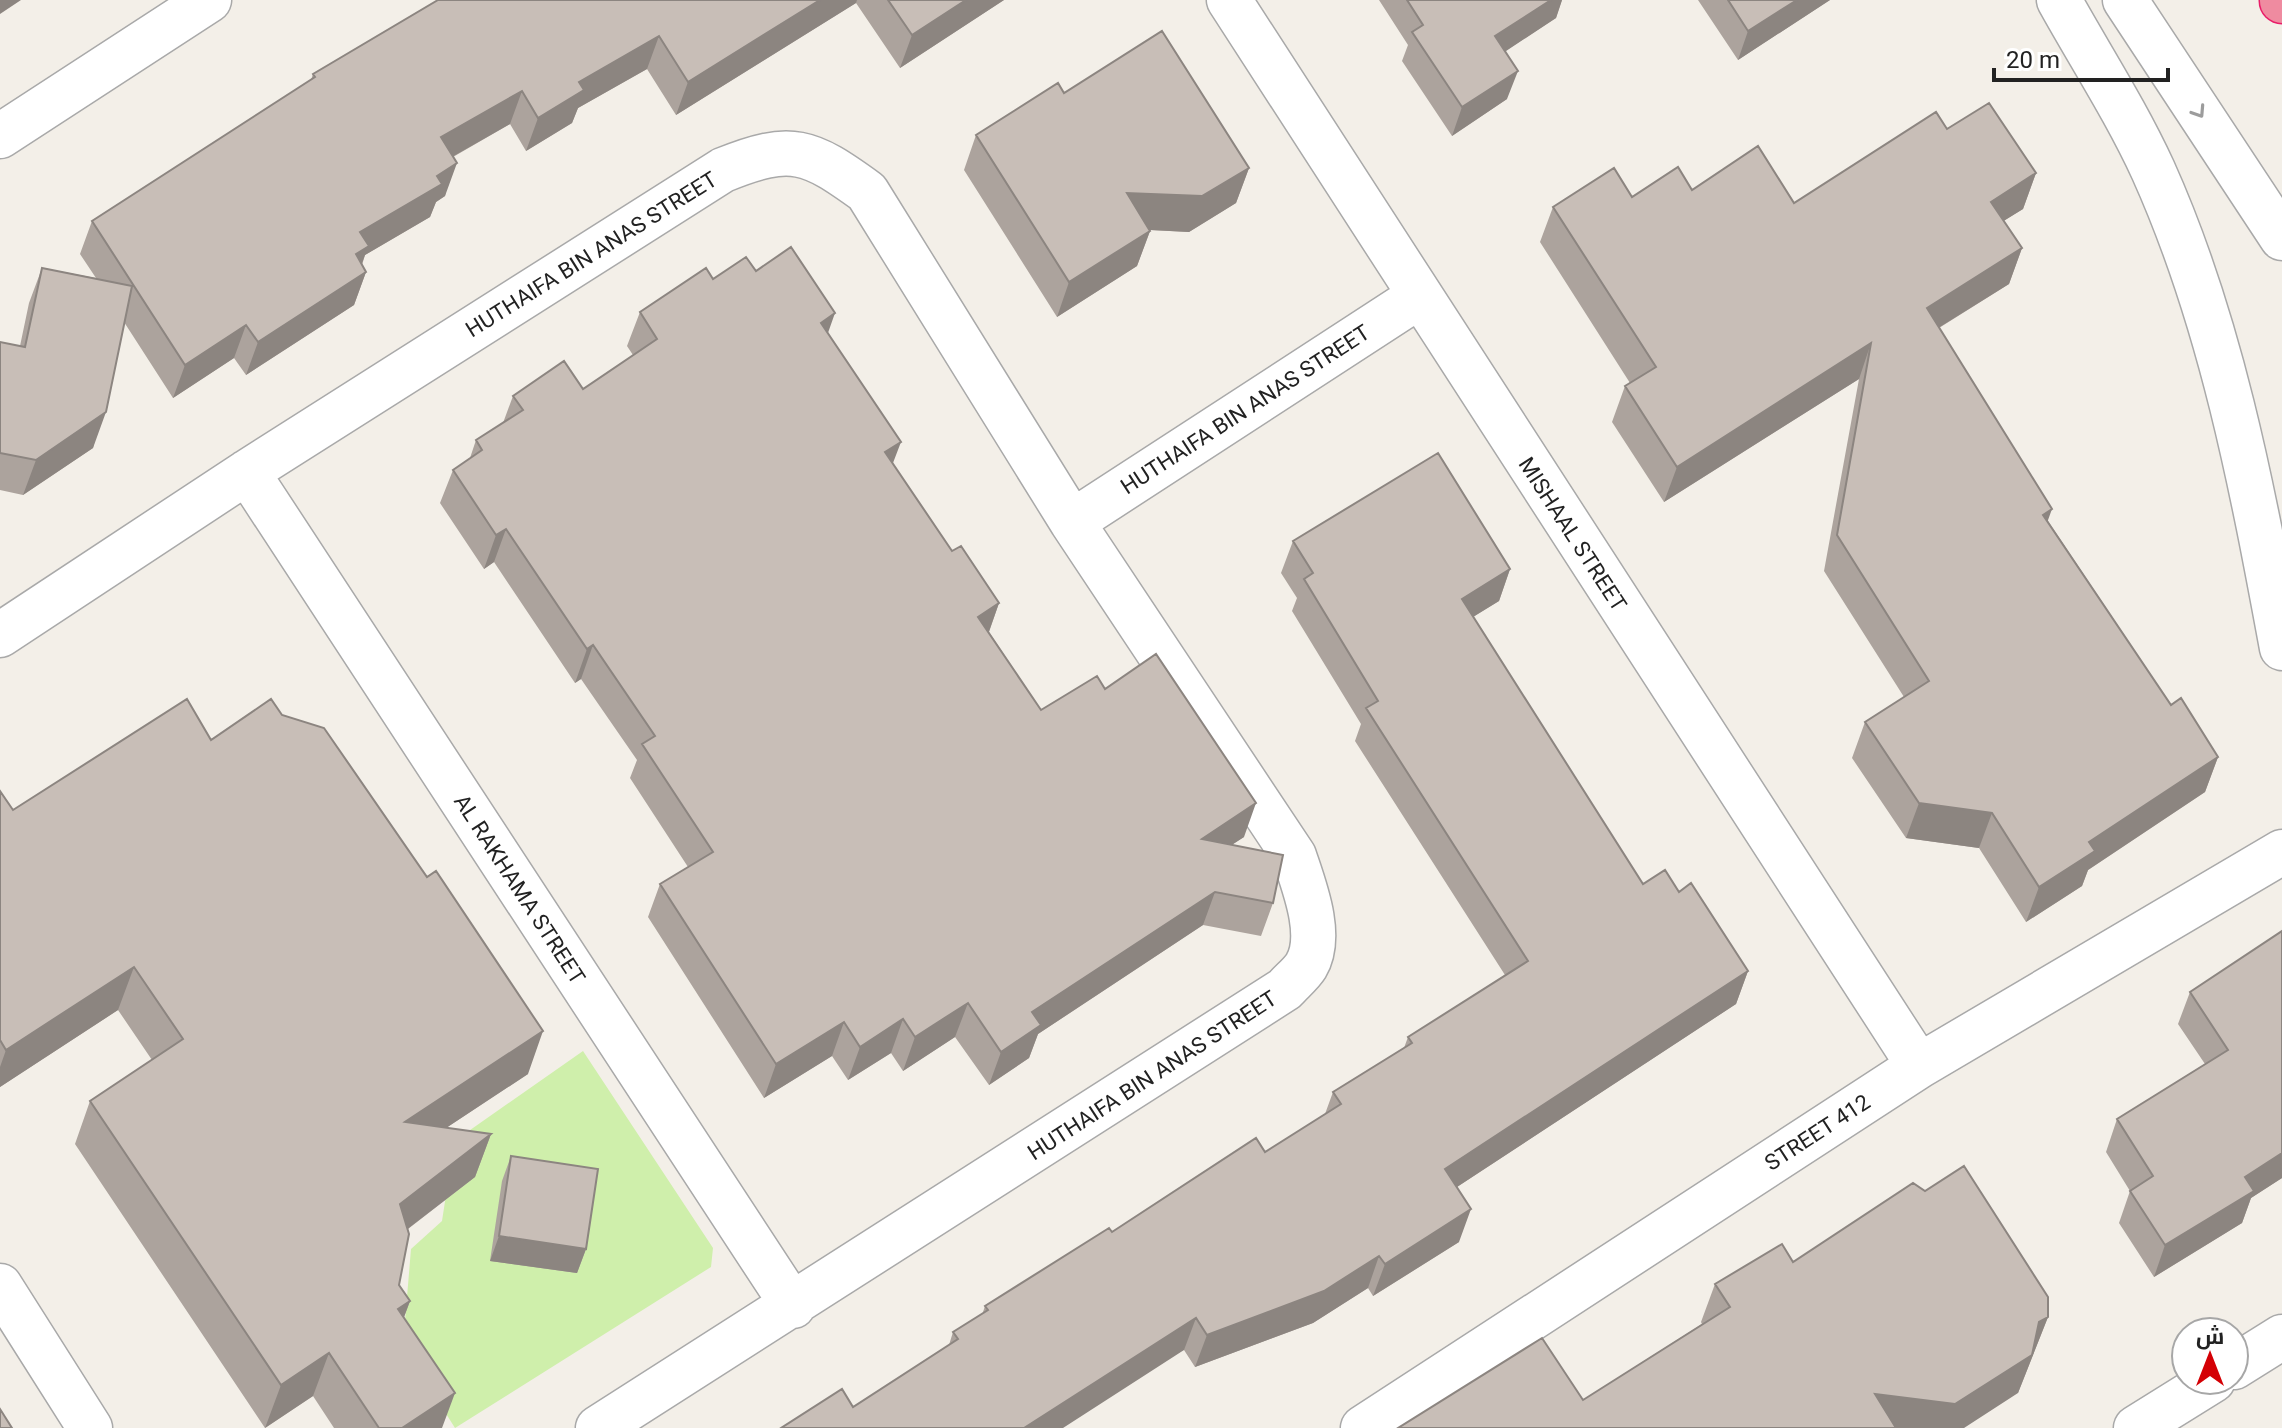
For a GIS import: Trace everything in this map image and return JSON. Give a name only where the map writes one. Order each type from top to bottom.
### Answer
[{"type":"street","points":[[0,136],[209,0]]},
{"type":"street","name":"MISHAAL STREET","points":[[1229,0],[1418,297],[1919,1066]]},
{"type":"street","points":[[2059,0],[2153,170],[2194,279],[2219,353],[2236,418],[2282,648]]},
{"type":"street","points":[[2125,0],[2282,238]]},
{"type":"street","name":"HUTHAIFA BIN ANAS STREET","points":[[0,635],[247,472],[723,170],[764,154],[786,154],[829,164],[867,192],[1072,522],[1294,856],[1308,898],[1312,942],[1307,965],[1285,989],[598,1428]]},
{"type":"street","name":"HUTHAIFA BIN ANAS STREET","points":[[1072,522],[1418,297]]},
{"type":"street","name":"AL RAKHAMA STREET","points":[[247,472],[793,1306]]},
{"type":"street","name":"STREET 412","points":[[1363,1428],[1919,1066],[2282,852]]},
{"type":"street","points":[[0,1286],[90,1428]]},
{"type":"street","points":[[2250,1357],[2282,1337]]},
{"type":"street","points":[[2136,1428],[2187,1396]]},
{"type":"green space","points":[[583,1051],[713,1248],[711,1267],[455,1428],[403,1345],[411,1249],[442,1221],[450,1169],[463,1135]]},
{"type":"building","points":[[438,0],[820,0],[688,82],[659,36],[579,82],[584,90],[538,118],[522,91],[441,137],[457,163],[437,176],[442,184],[360,232],[369,246],[356,254],[366,272],[258,342],[246,325],[185,365],[92,221],[315,77],[313,74]]},
{"type":"building","points":[[888,0],[966,0],[912,35]]},
{"type":"building","points":[[1407,0],[1551,0],[1495,36],[1518,71],[1462,107],[1412,32],[1423,25]]},
{"type":"building","points":[[1728,0],[1797,0],[1748,31]]},
{"type":"building","points":[[1162,31],[1249,168],[1202,196],[1127,193],[1150,231],[1069,282],[976,135],[1058,83],[1064,93]]},
{"type":"building","points":[[1989,103],[2036,173],[1991,202],[2022,248],[1927,308],[2052,509],[2043,515],[2171,705],[2181,698],[2218,757],[2089,842],[2095,851],[2039,887],[1992,813],[1919,803],[1865,722],[1929,681],[1837,535],[1871,343],[1677,467],[1625,386],[1656,367],[1553,207],[1614,168],[1632,197],[1678,167],[1692,190],[1758,146],[1794,203],[1936,112],[1947,129]]},
{"type":"building","points":[[791,247],[835,313],[821,323],[901,442],[885,452],[952,551],[961,546],[999,603],[978,617],[1041,710],[1097,676],[1105,689],[1156,654],[1256,803],[1202,839],[1283,855],[1273,903],[1215,892],[1032,1012],[1041,1025],[1001,1052],[968,1003],[915,1037],[903,1019],[860,1047],[844,1022],[776,1064],[660,884],[713,852],[642,744],[655,736],[593,645],[587,649],[506,529],[496,535],[453,470],[482,450],[476,440],[523,410],[513,396],[564,361],[583,389],[657,339],[640,312],[706,268],[713,279],[746,257],[756,271]]},
{"type":"building","points":[[42,268],[132,286],[106,412],[36,460],[0,453],[0,342],[25,347]]},
{"type":"building","points":[[1438,453],[1510,569],[1462,599],[1643,884],[1665,870],[1679,892],[1691,883],[1748,971],[1445,1169],[1471,1209],[1385,1264],[1379,1256],[1324,1291],[1207,1335],[1196,1318],[1024,1428],[781,1428],[842,1389],[853,1407],[958,1339],[953,1332],[988,1310],[985,1306],[1109,1228],[1112,1232],[1256,1138],[1265,1152],[1341,1104],[1333,1092],[1412,1043],[1408,1037],[1528,961],[1366,708],[1378,701],[1304,579],[1313,573],[1293,541]]},
{"type":"building","points":[[187,699],[211,740],[271,699],[282,715],[324,728],[427,877],[436,871],[543,1031],[405,1122],[491,1134],[400,1204],[409,1234],[399,1285],[410,1301],[398,1309],[455,1393],[402,1428],[379,1428],[329,1353],[281,1385],[90,1101],[183,1039],[134,967],[6,1050],[0,1040],[0,791],[13,810]]},
{"type":"building","points":[[2282,931],[2282,1153],[2245,1177],[2254,1191],[2165,1245],[2130,1191],[2153,1176],[2117,1119],[2228,1050],[2190,992]]},
{"type":"building","points":[[511,1156],[598,1169],[586,1249],[499,1236]]},
{"type":"building","points":[[1964,1166],[2048,1297],[2048,1317],[2039,1322],[2032,1355],[1955,1404],[1875,1394],[1896,1428],[1398,1428],[1542,1338],[1583,1400],[1730,1307],[1715,1284],[1782,1244],[1793,1262],[1913,1183],[1925,1191]]},
{"type":"building","points":[[0,1409],[12,1428],[0,1428]]}]
